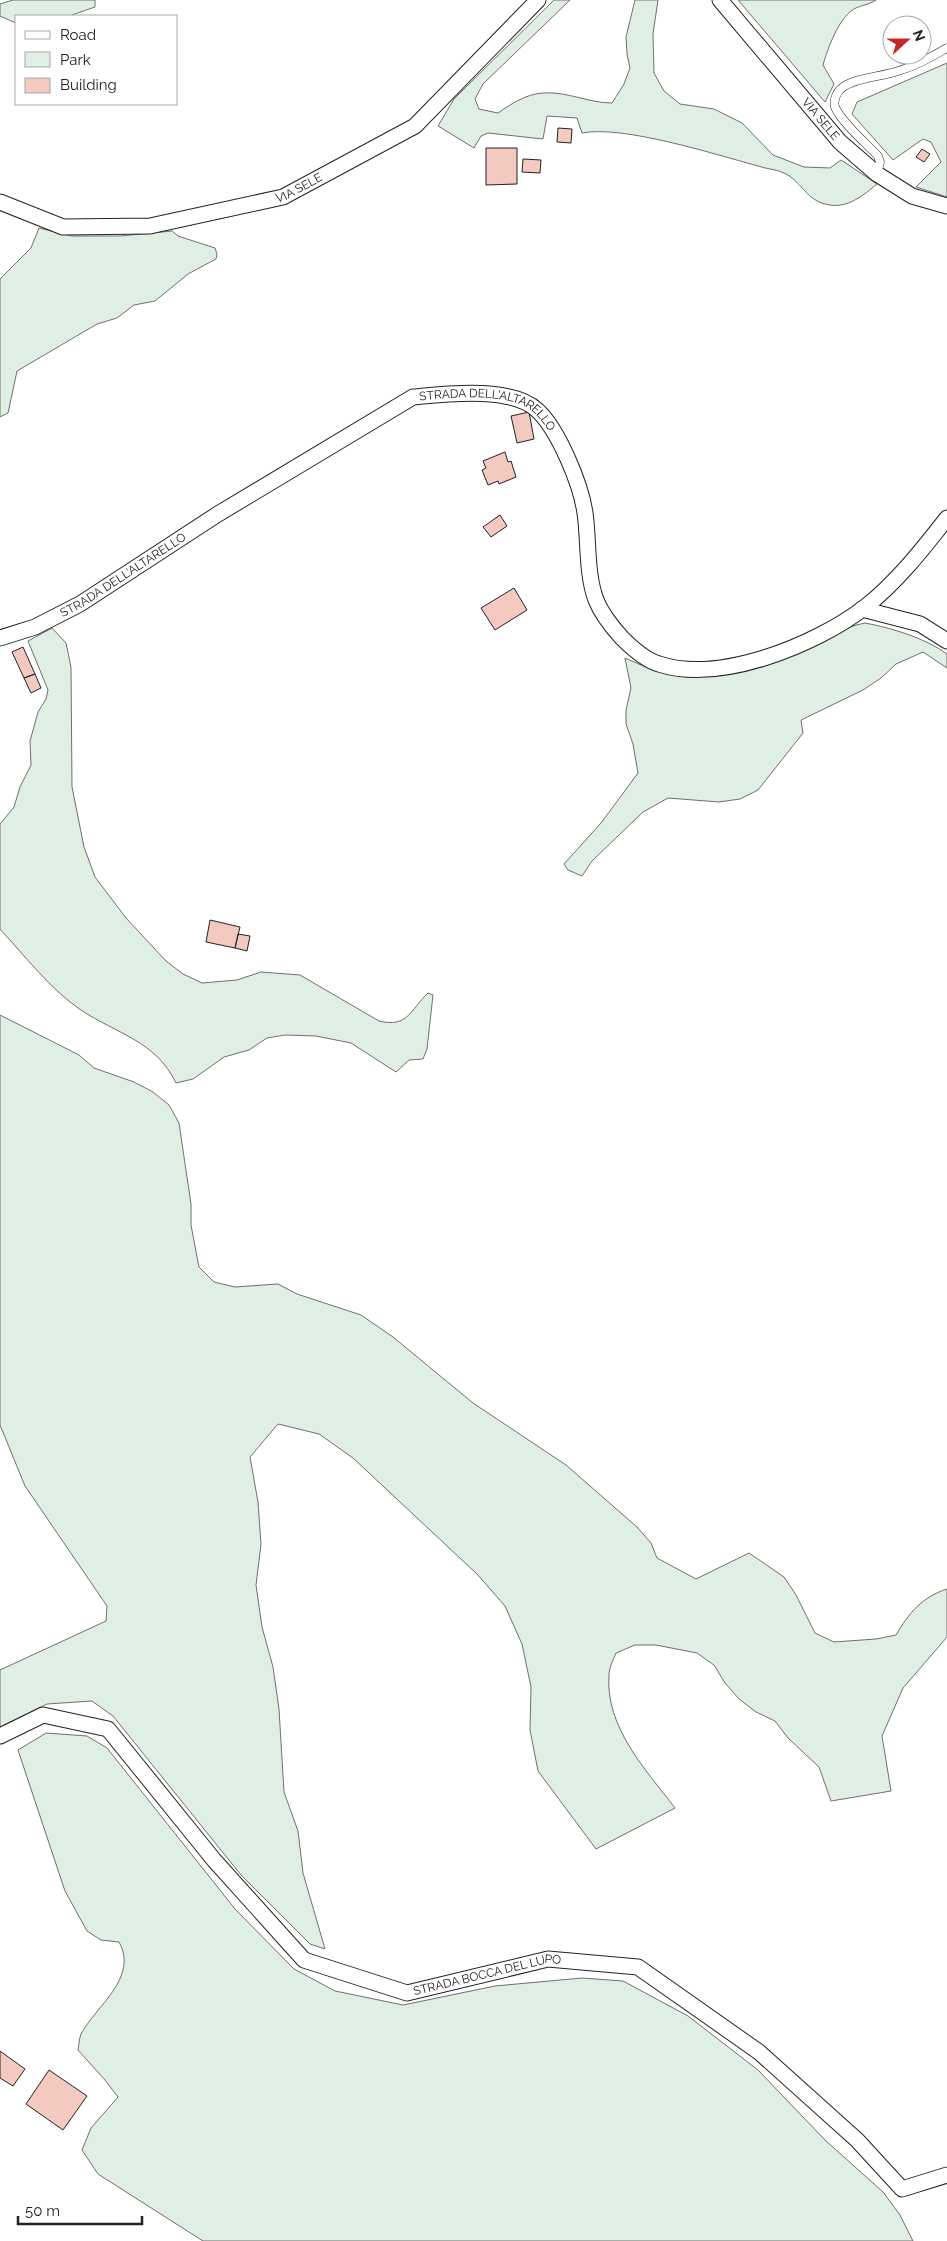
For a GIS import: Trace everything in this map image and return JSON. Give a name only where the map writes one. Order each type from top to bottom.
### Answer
[{"type":"street","name":"VIA SELE","points":[[0,202],[63,227],[150,226],[283,197],[415,126],[538,0]]},
{"type":"street","name":"VIA SELE","points":[[720,0],[840,142],[877,174],[912,196],[947,206]]},
{"type":"street","name":"STRADA DELL'ALTARELLO","points":[[0,638],[35,627],[80,604],[115,583],[218,514],[413,397],[449,394],[500,396],[526,402],[538,410],[556,437],[574,473],[585,511],[589,565],[596,600],[610,625],[632,649],[658,664],[692,670],[770,658],[810,642],[876,598],[920,552],[947,518]]},
{"type":"street","points":[[862,609],[920,624],[947,641]]},
{"type":"street","name":"STRADA BOCCA DEL LUPO","points":[[0,1736],[43,1715],[108,1729],[214,1860],[304,1960],[407,1993],[548,1959],[638,1967],[759,2052],[857,2140],[902,2189],[947,2175]]},
{"type":"lane","points":[[877,174],[880,162],[878,156],[838,114],[834,105],[836,95],[842,87],[899,71],[927,60],[947,48]]},
{"type":"green space","points":[[13,0],[95,0],[95,7],[72,15],[15,15],[15,23],[0,16],[0,4]]},
{"type":"green space","points":[[554,0],[570,0],[483,84],[475,99],[479,109],[498,113],[525,97],[543,93],[612,103],[624,84],[630,68],[626,37],[635,0],[658,0],[653,34],[654,73],[664,91],[680,104],[714,109],[742,123],[773,155],[804,167],[830,168],[841,160],[877,184],[849,203],[830,205],[815,200],[795,181],[781,172],[694,148],[644,137],[621,133],[582,133],[577,118],[547,116],[543,139],[488,133],[481,136],[474,148],[438,126],[454,99]]},
{"type":"green space","points":[[738,0],[876,0],[854,9],[843,20],[834,34],[823,65],[834,84],[825,102]]},
{"type":"green space","points":[[947,63],[947,197],[916,187],[941,162],[931,142],[923,139],[893,160],[852,114],[857,102]]},
{"type":"green space","points":[[39,228],[72,236],[120,236],[172,231],[178,236],[215,248],[217,254],[216,259],[188,274],[155,301],[134,305],[117,318],[97,324],[17,371],[8,413],[0,417],[0,279],[31,248]]},
{"type":"green space","points":[[865,623],[908,634],[929,643],[947,654],[947,668],[923,652],[896,664],[881,678],[863,690],[801,720],[803,733],[758,790],[740,799],[719,802],[668,798],[643,812],[592,861],[582,876],[568,870],[564,864],[601,823],[638,773],[633,744],[626,724],[626,710],[631,688],[625,658],[669,674],[709,676],[725,674],[773,663],[803,651],[841,631]]},
{"type":"green space","points":[[52,628],[66,643],[71,667],[72,787],[84,847],[95,877],[126,918],[166,961],[183,974],[202,983],[237,980],[261,972],[300,975],[379,1021],[389,1023],[403,1020],[428,993],[433,995],[427,1049],[423,1059],[409,1060],[396,1072],[351,1043],[316,1036],[285,1035],[267,1038],[249,1050],[224,1057],[193,1079],[176,1083],[168,1069],[147,1048],[81,1010],[59,993],[0,929],[0,824],[14,807],[20,787],[31,765],[30,741],[38,712],[46,699],[48,690],[28,641]]},
{"type":"green space","points":[[0,1015],[79,1055],[94,1068],[134,1082],[153,1092],[169,1105],[179,1123],[191,1204],[191,1225],[199,1267],[214,1282],[235,1287],[278,1284],[297,1294],[361,1315],[393,1337],[473,1403],[566,1465],[637,1527],[651,1543],[657,1558],[696,1579],[749,1553],[784,1577],[796,1595],[815,1633],[834,1642],[876,1639],[896,1635],[923,1601],[947,1589],[947,1637],[903,1688],[882,1736],[891,1791],[831,1801],[819,1767],[788,1738],[775,1721],[756,1712],[739,1699],[725,1683],[714,1665],[697,1653],[656,1645],[635,1645],[616,1653],[610,1667],[609,1694],[620,1730],[640,1763],[675,1808],[596,1849],[538,1771],[530,1730],[531,1687],[522,1644],[505,1606],[477,1574],[353,1458],[319,1434],[278,1424],[250,1457],[258,1502],[261,1544],[256,1585],[262,1627],[273,1667],[279,1709],[284,1792],[298,1831],[303,1873],[325,1949],[310,1944],[241,1875],[113,1716],[92,1701],[47,1704],[0,1727],[0,1670],[106,1621],[107,1606],[25,1486],[0,1425]]},
{"type":"green space","points":[[46,1733],[87,1736],[107,1748],[235,1909],[294,1969],[335,1991],[403,2005],[495,1986],[582,1978],[623,1981],[688,2016],[758,2070],[825,2140],[883,2192],[900,2215],[913,2241],[203,2241],[98,2174],[82,2150],[91,2128],[118,2097],[78,2050],[80,2038],[87,2024],[113,1991],[119,1980],[123,1968],[124,1955],[119,1942],[101,1940],[87,1931],[65,1891],[18,1750]]},
{"type":"building","points":[[558,128],[572,129],[571,143],[557,142]]},
{"type":"building","points":[[486,148],[517,148],[517,184],[486,185]]},
{"type":"building","points":[[922,149],[930,154],[924,162],[916,157]]},
{"type":"building","points":[[523,159],[541,160],[540,173],[522,172]]},
{"type":"building","points":[[529,412],[534,439],[517,443],[511,416]]},
{"type":"building","points":[[505,452],[508,462],[511,461],[516,477],[499,484],[498,481],[488,485],[482,470],[486,468],[483,461]]},
{"type":"building","points":[[500,515],[507,526],[491,537],[483,527]]},
{"type":"building","points":[[514,588],[527,610],[495,630],[481,608]]},
{"type":"building","points":[[23,647],[35,674],[24,678],[12,652]]},
{"type":"building","points":[[35,674],[41,688],[31,693],[24,678]]},
{"type":"building","points":[[210,920],[240,927],[235,948],[206,942]]},
{"type":"building","points":[[238,934],[250,936],[247,951],[235,948]]},
{"type":"building","points":[[0,2051],[25,2069],[13,2086],[0,2078]]},
{"type":"building","points":[[49,2070],[87,2096],[63,2130],[26,2104]]}]
